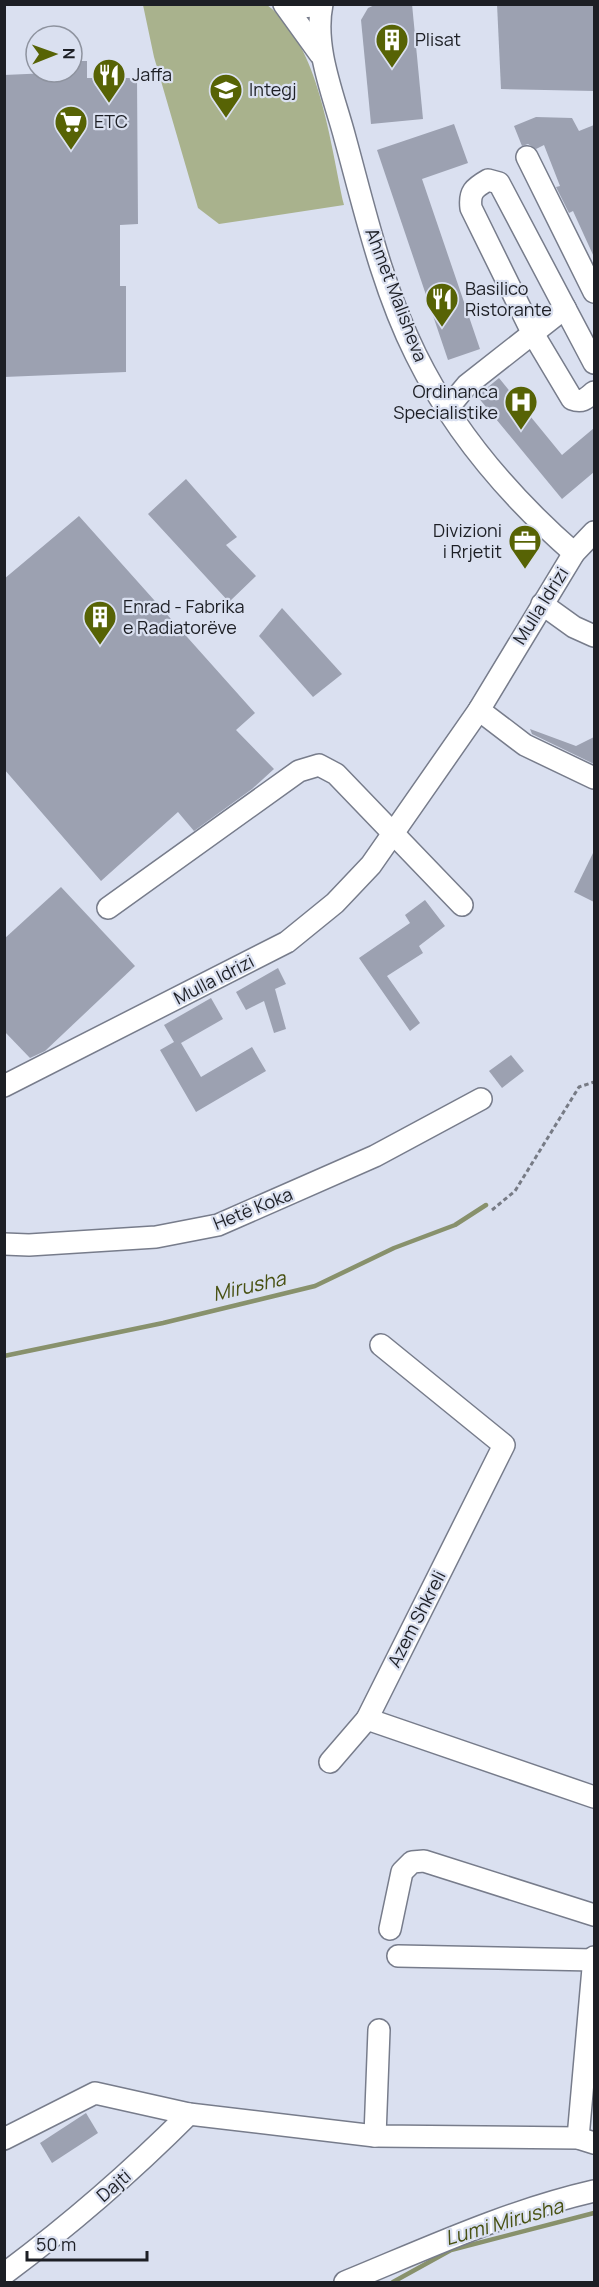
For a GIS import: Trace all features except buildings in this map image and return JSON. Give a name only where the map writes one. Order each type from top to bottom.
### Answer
[{"type":"main road","points":[[290,4],[308,4]]},
{"type":"street","name":"Ahmet Malisheva","points":[[284,4],[324,60]]},
{"type":"street","name":"Ahmet Malisheva","points":[[322,4],[319,25],[324,60],[378,259],[415,354],[447,409],[496,473],[548,531],[574,553]]},
{"type":"street","points":[[527,157],[594,292]]},
{"type":"street","points":[[594,363],[499,183],[488,180],[475,187],[469,196],[471,208],[532,332],[572,399],[579,402],[594,392]]},
{"type":"street","points":[[447,409],[467,385],[565,308]]},
{"type":"street","name":"Mulla Idrizi","points":[[4,1086],[288,942],[349,888],[371,865],[479,710],[574,553],[594,532]]},
{"type":"street","points":[[542,604],[574,627],[594,636]]},
{"type":"street","points":[[479,710],[525,745],[594,778]]},
{"type":"street","points":[[108,908],[293,775],[312,766],[322,765],[336,774],[462,905]]},
{"type":"street","name":"Hetë Koka","points":[[4,1244],[29,1245],[156,1238],[218,1225],[355,1165],[481,1099]]},
{"type":"street","name":"Azem Shkreli","points":[[367,1719],[504,1445],[381,1346]]},
{"type":"street","points":[[330,1762],[367,1719],[594,1797]]},
{"type":"street","points":[[390,1929],[402,1872],[408,1864],[415,1861],[449,1868],[594,1915]]},
{"type":"street","points":[[4,2139],[94,2093],[189,2114],[375,2136],[586,2141],[594,1958],[398,1956]]},
{"type":"street","points":[[375,2136],[379,2030]]},
{"type":"street","name":"Dajti","points":[[4,2274],[83,2213],[146,2158],[189,2114]]},
{"type":"street","points":[[345,2283],[508,2214],[544,2202],[594,2191]]},
{"type":"path","points":[[492,1210],[514,1191],[579,1087],[594,1082]]},
{"type":"green space","points":[[143,5],[267,5],[285,22],[311,69],[327,125],[344,205],[219,224],[198,208],[154,57]]},
{"type":"waterway","name":"Mirusha","points":[[4,1356],[163,1323],[315,1286],[394,1248],[455,1225],[486,1205]]},
{"type":"waterway","name":"Lumi Mirusha","points":[[393,2282],[451,2250],[594,2213]]},
{"type":"place","name":"Plisat","points":[[392,69]]},
{"type":"place","name":"Jaffa","points":[[109,104]]},
{"type":"place","name":"Integj","points":[[226,119]]},
{"type":"place","name":"ETC","points":[[71,151]]},
{"type":"place","name":"Basilico Ristorante","points":[[442,328]]},
{"type":"place","name":"Ordinanca Specialistike","points":[[521,431]]},
{"type":"place","name":"Divizioni i Rrjetit","points":[[525,570]]},
{"type":"place","name":"Enrad - Fabrika e Radiatorëve","points":[[100,646]]}]
